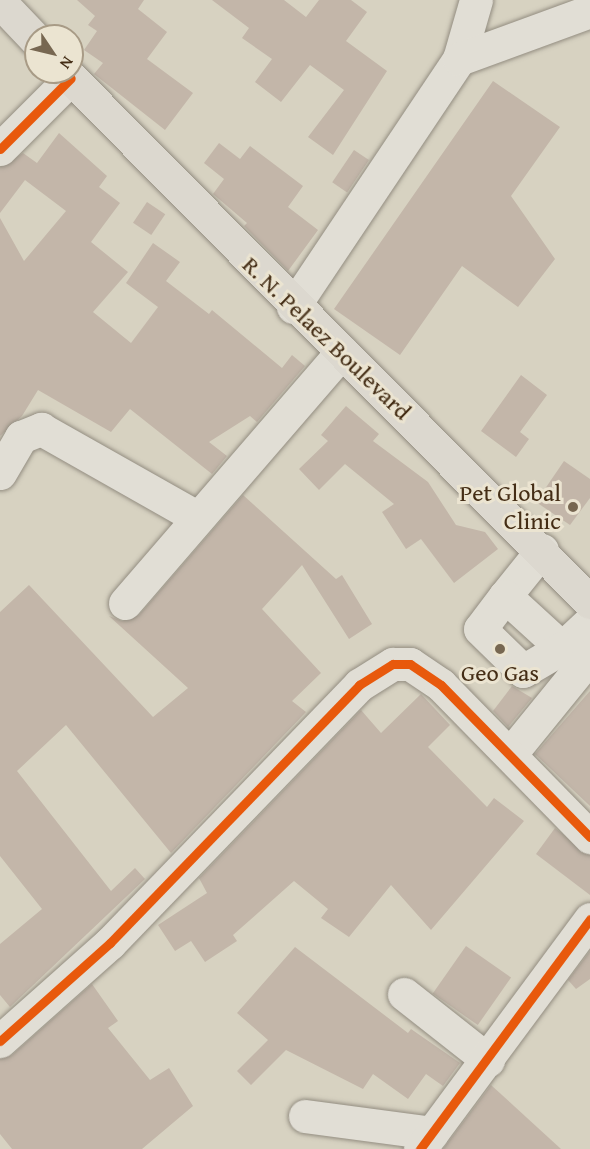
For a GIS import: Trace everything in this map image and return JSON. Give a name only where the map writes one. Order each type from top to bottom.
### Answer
[{"type":"main road","points":[[0,2],[24,27]]},
{"type":"main road","name":"R. N. Pelaez Boulevard","points":[[77,84],[293,307],[342,352],[542,550],[590,602]]},
{"type":"street","points":[[293,307],[459,59],[476,0]]},
{"type":"street","points":[[459,59],[590,11]]},
{"type":"street","points":[[0,149],[60,84]]},
{"type":"street","points":[[125,603],[195,516],[342,352]]},
{"type":"street","points":[[0,473],[21,437],[41,429],[195,516]]},
{"type":"street","points":[[542,550],[480,629],[523,671],[576,652]]},
{"type":"street","points":[[505,596],[576,652]]},
{"type":"street","points":[[512,752],[576,652],[590,622]]},
{"type":"street","points":[[0,1041],[110,943],[195,848],[380,669],[410,664],[425,674],[512,752],[590,837]]},
{"type":"street","points":[[305,1116],[426,1141],[590,919]]},
{"type":"street","points":[[404,994],[488,1060]]},
{"type":"building","points":[[77,0],[144,0],[138,9],[167,32],[147,59],[193,93],[165,130],[94,74],[103,63],[84,50],[97,31],[88,25],[95,16]]},
{"type":"building","points":[[212,0],[284,0],[306,17],[319,0],[351,0],[367,12],[346,41],[387,71],[333,155],[308,137],[344,90],[310,65],[281,102],[255,82],[272,59],[242,38],[249,28]]},
{"type":"building","points":[[493,81],[560,127],[511,196],[555,259],[518,307],[462,266],[400,355],[334,309]]},
{"type":"building","points":[[59,133],[107,176],[99,187],[120,203],[91,242],[128,272],[93,312],[131,343],[158,307],[126,283],[153,243],[180,262],[166,281],[209,314],[212,310],[282,368],[292,355],[305,366],[257,422],[250,416],[209,442],[227,456],[212,474],[130,409],[111,432],[38,390],[22,416],[0,436],[0,218],[24,261],[66,211],[25,180],[0,213],[0,167],[23,153],[37,163]]},
{"type":"building","points":[[219,143],[240,159],[250,146],[303,186],[288,207],[318,230],[288,271],[244,226],[247,223],[213,194],[224,179],[204,163]]},
{"type":"building","points":[[354,150],[369,160],[347,192],[332,182]]},
{"type":"building","points":[[147,202],[165,214],[151,235],[133,223]]},
{"type":"building","points":[[521,375],[547,395],[520,432],[529,439],[516,457],[481,431]]},
{"type":"building","points":[[346,406],[379,434],[373,441],[428,482],[456,525],[485,532],[498,549],[454,583],[421,539],[406,549],[382,512],[394,504],[345,464],[319,490],[299,469],[328,441],[321,435]]},
{"type":"building","points":[[564,461],[590,479],[590,498],[570,525],[536,502]]},
{"type":"building","points":[[243,495],[336,579],[342,575],[372,624],[349,639],[302,565],[262,609],[321,673],[292,701],[306,712],[171,853],[66,725],[17,771],[111,891],[135,868],[145,879],[10,1007],[0,995],[0,944],[42,909],[0,856],[0,612],[29,585],[153,717],[188,688],[109,616],[122,621],[139,615]]},
{"type":"building","points":[[512,686],[532,698],[508,727],[493,711]]},
{"type":"building","points":[[590,691],[590,806],[535,754]]},
{"type":"building","points":[[421,694],[450,725],[428,747],[487,807],[494,798],[524,821],[431,930],[391,885],[349,937],[321,918],[328,909],[294,881],[233,935],[237,941],[205,962],[191,941],[175,951],[158,925],[207,893],[199,878],[361,710],[381,733]]},
{"type":"building","points":[[555,828],[590,855],[590,895],[536,854]]},
{"type":"building","points":[[466,946],[511,978],[478,1025],[433,994]]},
{"type":"building","points":[[295,947],[408,1033],[411,1029],[460,1063],[443,1086],[426,1074],[408,1099],[373,1074],[363,1089],[286,1050],[251,1085],[237,1071],[268,1040],[237,1013]]},
{"type":"building","points":[[590,951],[590,979],[576,989],[568,980]]},
{"type":"building","points":[[92,984],[118,1021],[108,1028],[150,1080],[169,1068],[193,1106],[142,1149],[12,1149],[0,1134],[0,1059],[12,1055]]},
{"type":"building","points":[[491,1085],[561,1149],[443,1149]]},
{"type":"cycle path","points":[[0,149],[65,84]]},
{"type":"cycle path","points":[[0,1041],[110,943],[359,685],[393,664],[410,664],[441,685],[590,837]]},
{"type":"cycle path","points":[[420,1149],[590,919]]},
{"type":"place","name":"Pet Global Clinic","points":[[573,507]]},
{"type":"place","name":"Geo Gas","points":[[500,649]]}]
